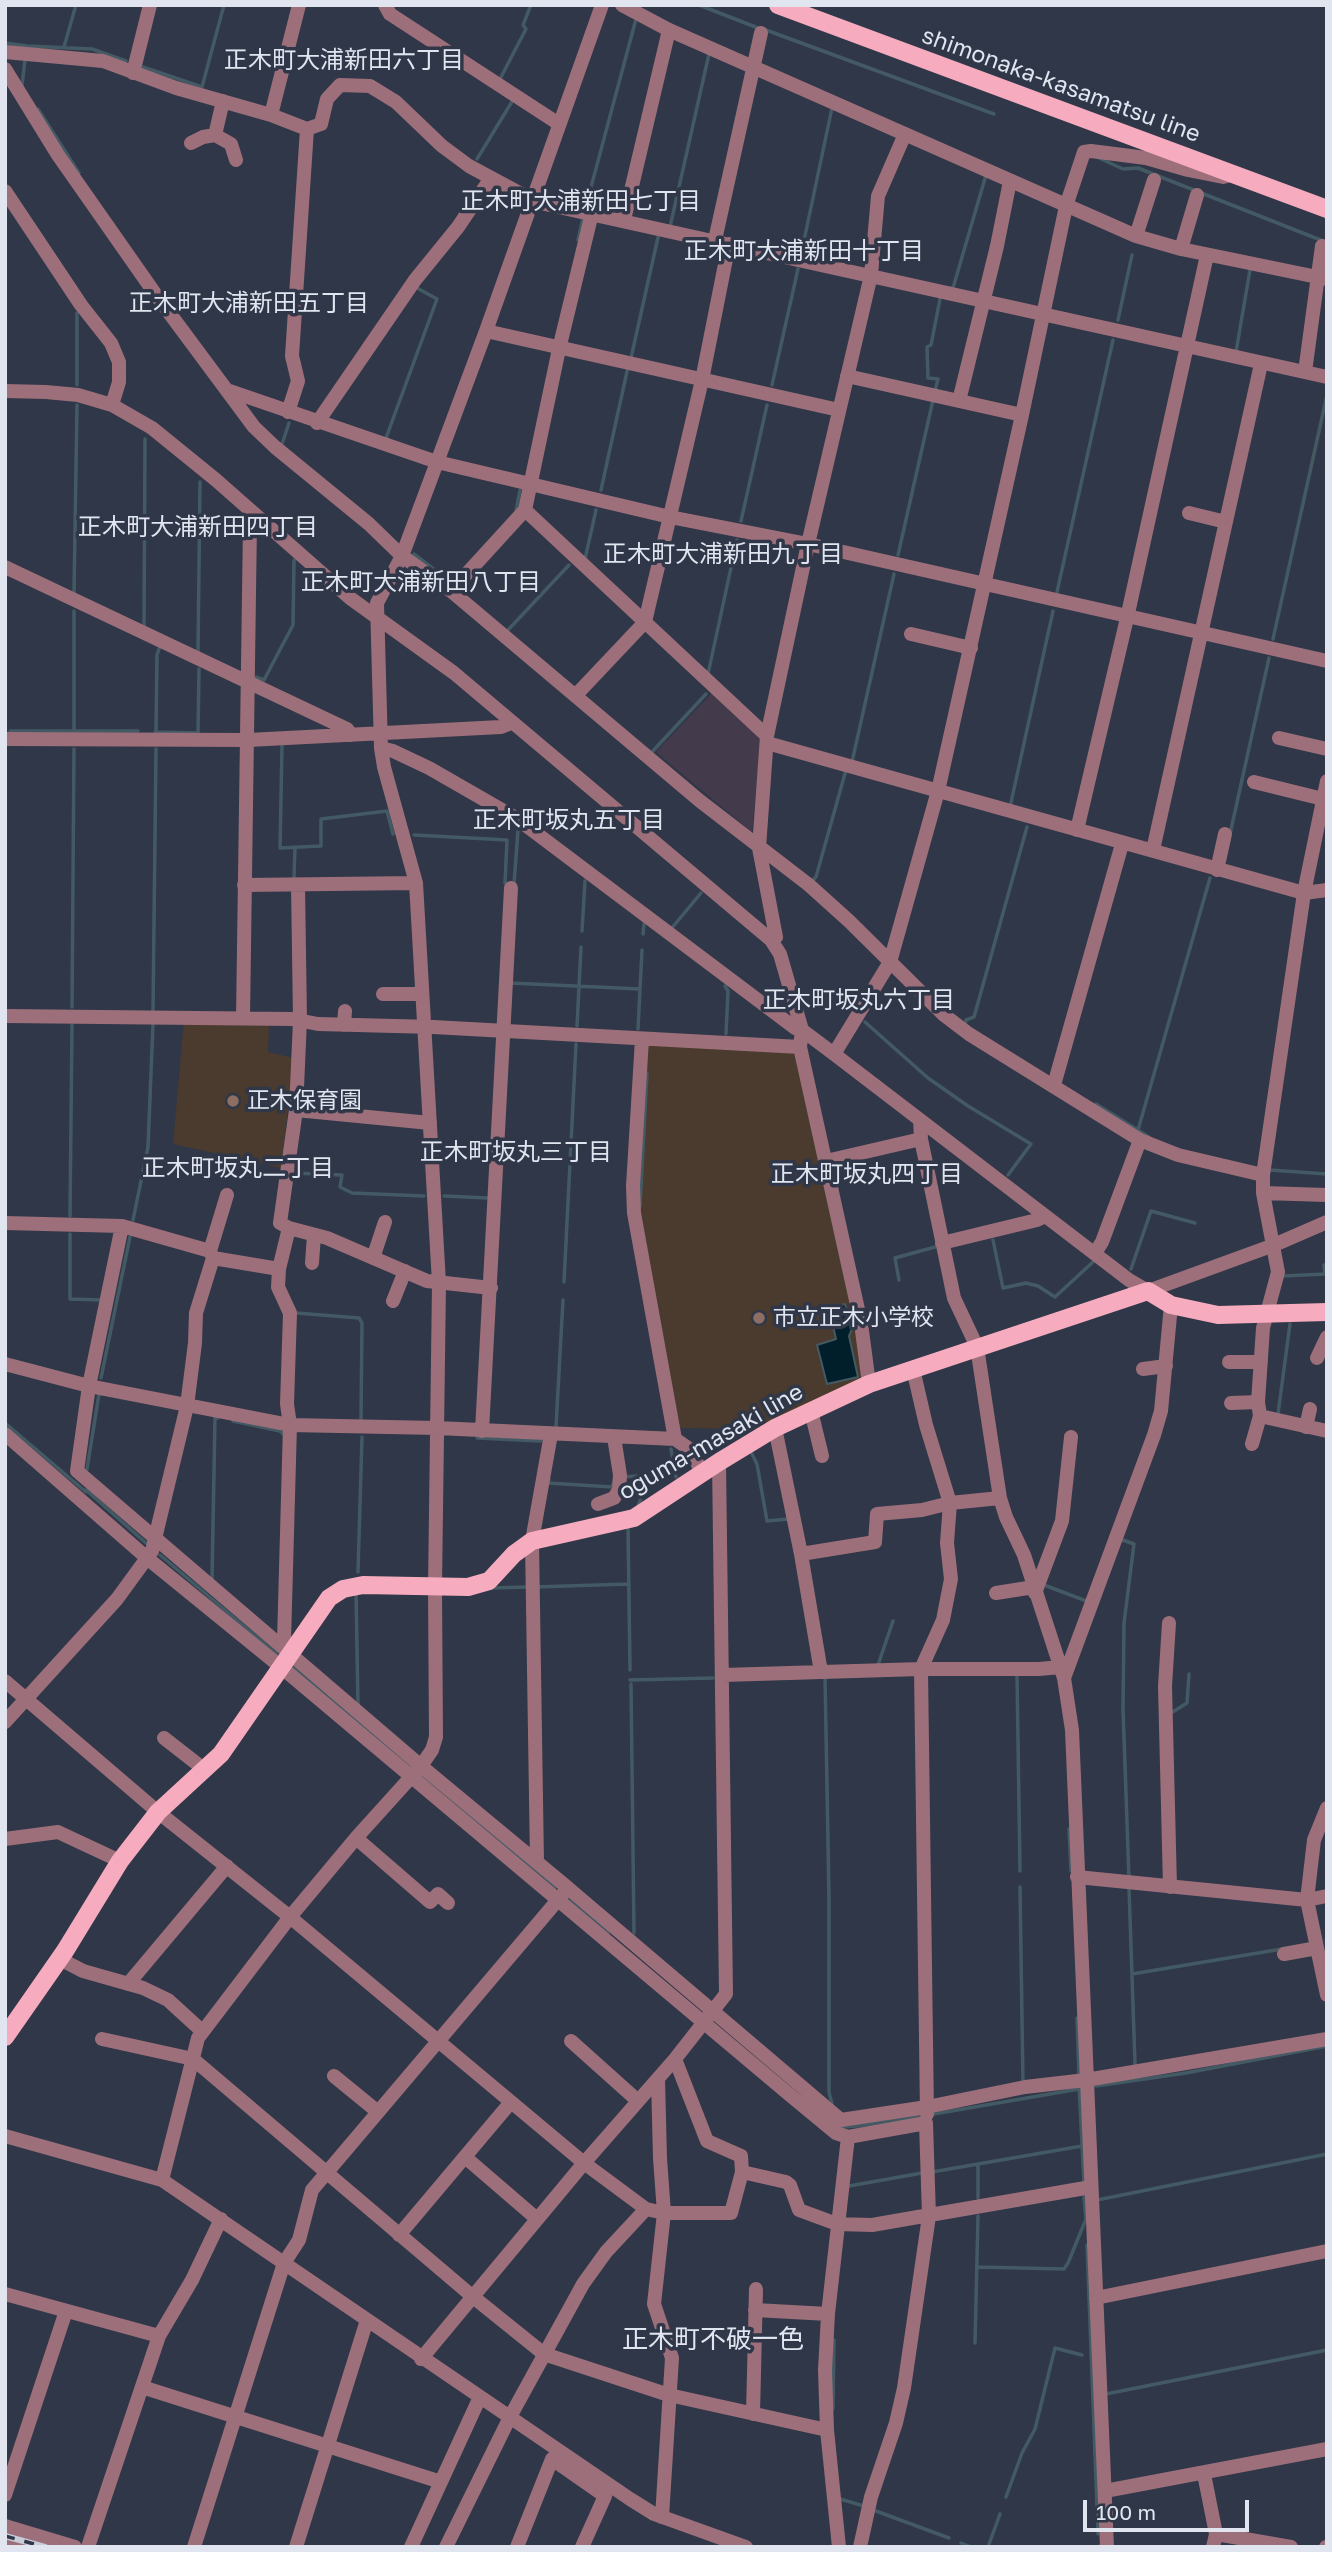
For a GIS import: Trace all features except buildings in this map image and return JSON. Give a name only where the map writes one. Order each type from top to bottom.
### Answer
[{"type":"main road","name":"shimonaka-kasamatsu line","points":[[778,5],[1327,209]]},
{"type":"main road","points":[[1302,200],[1312,212],[1327,219]]},
{"type":"main road","points":[[1148,1291],[1171,1305],[1218,1315],[1327,1312]]},
{"type":"main road","name":"oguma-masaki line","points":[[5,2037],[60,1959],[120,1861],[158,1812],[220,1755],[329,1598],[343,1589],[363,1584],[468,1587],[489,1581],[514,1554],[532,1541],[634,1518],[775,1428],[869,1384],[1148,1291]]},
{"type":"street","points":[[132,73],[150,5]]},
{"type":"street","points":[[271,115],[299,5]]},
{"type":"street","points":[[385,5],[390,15],[559,124]]},
{"type":"street","points":[[162,2180],[202,2031],[290,1917],[416,1771],[432,1750],[436,1737],[439,1283],[416,883],[381,748],[375,617],[377,603],[402,556],[486,331],[603,5]]},
{"type":"street","points":[[622,5],[669,30],[1136,236],[1207,255],[1322,278]]},
{"type":"street","points":[[624,219],[669,30]]},
{"type":"street","points":[[576,695],[645,622],[702,380],[722,242],[761,33]]},
{"type":"street","points":[[5,52],[103,61],[132,73],[271,115],[307,129],[321,124],[327,99],[340,85],[370,86],[396,102],[442,146],[469,166],[533,200],[1327,377]]},
{"type":"street","points":[[5,69],[58,155],[156,295],[230,391],[254,427],[369,524],[402,556],[451,591],[701,802],[809,885],[944,1015],[969,1034],[1140,1140],[1178,1155],[1263,1175]]},
{"type":"street","points":[[215,135],[223,102]]},
{"type":"street","points":[[288,412],[298,381],[292,346],[307,129]]},
{"type":"street","points":[[771,940],[776,937],[759,848],[767,740],[808,544],[871,275],[878,196],[905,134]]},
{"type":"street","points":[[191,144],[202,137],[215,135],[231,144],[236,160]]},
{"type":"street","points":[[834,1054],[890,962],[938,791],[1066,206],[1084,152],[1146,158],[1223,177],[1230,174]]},
{"type":"street","points":[[317,423],[415,280],[458,227],[491,178]]},
{"type":"street","points":[[1136,236],[1154,180]]},
{"type":"street","points":[[959,401],[1010,181]]},
{"type":"street","points":[[5,191],[81,305],[111,343],[119,362],[119,382],[112,405]]},
{"type":"street","points":[[1181,249],[1197,195]]},
{"type":"street","points":[[451,591],[525,510],[559,349],[592,213]]},
{"type":"street","points":[[1305,372],[1322,278],[1322,246]]},
{"type":"street","points":[[1077,830],[1207,255]]},
{"type":"street","points":[[486,331],[839,410]]},
{"type":"street","points":[[1153,850],[1261,364]]},
{"type":"street","points":[[847,376],[1022,415]]},
{"type":"street","points":[[5,391],[78,396],[112,405],[152,428],[350,598],[454,673],[771,940],[780,954],[803,1030],[800,1047],[861,1323],[869,1384]]},
{"type":"street","points":[[230,391],[437,462],[670,517],[808,544],[1327,661]]},
{"type":"street","points":[[525,510],[767,740],[1217,870],[1304,893],[1327,890]]},
{"type":"street","points":[[1189,513],[1226,522]]},
{"type":"street","points":[[243,1018],[250,683],[250,523],[254,514]]},
{"type":"street","points":[[5,567],[347,729],[351,735]]},
{"type":"street","points":[[911,634],[971,648]]},
{"type":"street","points":[[5,739],[248,740],[501,727],[511,723]]},
{"type":"street","points":[[1279,738],[1327,749]]},
{"type":"street","points":[[381,748],[429,768],[516,818],[784,1020],[803,1030],[1129,1280],[1148,1291],[1274,1245],[1327,1222]]},
{"type":"street","points":[[1252,1444],[1259,1409],[1263,1328],[1278,1272],[1263,1175],[1304,893],[1327,781]]},
{"type":"street","points":[[1254,782],[1323,799]]},
{"type":"street","points":[[1217,870],[1225,834]]},
{"type":"street","points":[[1054,1085],[1122,844]]},
{"type":"street","points":[[244,885],[416,883]]},
{"type":"street","points":[[298,885],[300,1020],[296,1110],[280,1223],[373,1258],[427,1282],[491,1288]]},
{"type":"street","points":[[482,1431],[511,888]]},
{"type":"street","points":[[383,995],[422,994]]},
{"type":"street","points":[[5,1016],[243,1018],[300,1020],[318,1024],[345,1018],[424,1027],[800,1047]]},
{"type":"street","points":[[642,1039],[633,1186],[634,1213],[675,1439]]},
{"type":"street","points":[[296,1110],[430,1123]]},
{"type":"street","points":[[920,1120],[921,1139],[954,1298],[977,1346],[1000,1497],[1024,1555],[1063,1672],[1072,1730],[1107,2547]]},
{"type":"street","points":[[826,1161],[921,1139]]},
{"type":"street","points":[[1095,1253],[1102,1242],[1140,1140]]},
{"type":"street","points":[[1264,1193],[1327,1195]]},
{"type":"street","points":[[5,1722],[117,1599],[147,1558],[155,1541],[187,1406],[196,1313],[227,1195]]},
{"type":"street","points":[[942,1244],[1045,1216]]},
{"type":"street","points":[[373,1258],[385,1222]]},
{"type":"street","points":[[5,1223],[122,1226],[211,1254],[279,1269]]},
{"type":"street","points":[[122,1226],[89,1386],[77,1471],[286,1660],[416,1771],[557,1900],[841,2120],[927,2107],[1025,2087],[1086,2080],[1327,2039]]},
{"type":"street","points":[[286,1660],[284,1640],[290,1313],[278,1287],[279,1269],[289,1228]]},
{"type":"street","points":[[312,1263],[314,1235]]},
{"type":"street","points":[[393,1301],[405,1272]]},
{"type":"street","points":[[1063,1672],[1154,1435],[1161,1411],[1171,1305]]},
{"type":"street","points":[[1317,1358],[1327,1337]]},
{"type":"street","points":[[1229,1362],[1261,1362]]},
{"type":"street","points":[[5,1364],[89,1386],[290,1425],[437,1428],[675,1439],[688,1448],[704,1473]]},
{"type":"street","points":[[1143,1369],[1166,1366]]},
{"type":"street","points":[[860,2547],[871,2497],[904,2388],[929,2216],[921,1669],[943,1620],[950,1596],[947,1543],[950,1503],[926,1425],[913,1369]]},
{"type":"street","points":[[1231,1403],[1327,1431]]},
{"type":"street","points":[[1306,1427],[1310,1409]]},
{"type":"street","points":[[811,1411],[822,1456]]},
{"type":"street","points":[[775,1428],[801,1554],[821,1671]]},
{"type":"street","points":[[5,1434],[147,1558],[286,1660]]},
{"type":"street","points":[[537,1862],[532,1541],[551,1434]]},
{"type":"street","points":[[598,1504],[614,1498],[619,1490],[620,1475],[614,1437]]},
{"type":"street","points":[[1035,1590],[1062,1521],[1071,1437]]},
{"type":"street","points":[[421,2358],[675,2059],[726,1994],[719,1462]]},
{"type":"street","points":[[801,1554],[875,1542],[877,1514],[922,1510],[950,1503],[1000,1497]]},
{"type":"street","points":[[996,1593],[1035,1590]]},
{"type":"street","points":[[1168,1623],[1165,1686],[1170,1887]]},
{"type":"street","points":[[723,1675],[921,1669],[1039,1669],[1063,1672]]},
{"type":"street","points":[[5,1681],[158,1812],[290,1917],[584,2163],[646,2209],[664,2213],[731,2213],[743,2172],[741,2157],[707,2141],[675,2059]]},
{"type":"street","points":[[164,1738],[205,1770]]},
{"type":"street","points":[[416,1771],[568,1888],[836,2133],[848,2137],[926,2123]]},
{"type":"street","points":[[1327,1808],[1314,1840],[1307,1900],[1327,1995]]},
{"type":"street","points":[[5,1839],[58,1832],[120,1861]]},
{"type":"street","points":[[356,1838],[430,1902],[438,1894],[448,1903]]},
{"type":"street","points":[[128,1984],[227,1866]]},
{"type":"street","points":[[1077,1877],[1307,1900],[1315,1896],[1327,1896]]},
{"type":"street","points":[[194,2547],[284,2263],[299,2240],[312,2190],[568,1888]]},
{"type":"street","points":[[1283,1954],[1317,1948]]},
{"type":"street","points":[[60,1959],[83,1971],[143,1988],[168,2000],[202,2031]]},
{"type":"street","points":[[103,2039],[193,2059],[399,2235],[544,2354],[669,2395],[827,2430]]},
{"type":"street","points":[[571,2041],[638,2101]]},
{"type":"street","points":[[334,2076],[378,2112]]},
{"type":"street","points":[[658,2079],[664,2213],[654,2304],[671,2358],[662,2517]]},
{"type":"street","points":[[399,2235],[511,2102]]},
{"type":"street","points":[[5,2136],[162,2180],[630,2499],[707,2541],[746,2547]]},
{"type":"street","points":[[839,2547],[827,2430],[825,2370],[828,2314],[848,2137]]},
{"type":"street","points":[[464,2157],[537,2219]]},
{"type":"street","points":[[743,2172],[786,2182],[790,2185],[799,2210],[837,2224],[872,2225],[1091,2187]]},
{"type":"street","points":[[446,2547],[510,2417],[583,2284],[606,2252],[646,2209]]},
{"type":"street","points":[[88,2547],[159,2336],[192,2280],[220,2219]]},
{"type":"street","points":[[1096,2298],[1327,2250]]},
{"type":"street","points":[[753,2414],[756,2289]]},
{"type":"street","points":[[5,2294],[159,2336]]},
{"type":"street","points":[[755,2310],[828,2314]]},
{"type":"street","points":[[5,2495],[66,2311]]},
{"type":"street","points":[[296,2547],[368,2320]]},
{"type":"street","points":[[142,2387],[234,2419],[441,2482]]},
{"type":"street","points":[[411,2547],[480,2397]]},
{"type":"street","points":[[1105,2491],[1327,2449]]},
{"type":"street","points":[[516,2547],[552,2459],[606,2496],[582,2547]]},
{"type":"street","points":[[1204,2474],[1214,2540],[1291,2547]]},
{"type":"street","points":[[5,2526],[75,2547]]},
{"type":"street","points":[[5,2542],[21,2547]]},
{"type":"shaded area","points":[[712,693],[761,738],[752,832],[656,752]]},
{"type":"shaded area","name":"正木保育園","points":[[184,1020],[269,1025],[268,1052],[294,1058],[281,1168],[173,1144]]},
{"type":"shaded area","points":[[647,1044],[797,1053],[857,1330],[862,1378],[757,1429],[678,1428],[638,1208]]},
{"type":"water","points":[[845,1304],[852,1329],[849,1336],[858,1377],[827,1384],[817,1345],[836,1339],[829,1308]]},
{"type":"waterway","points":[[64,47],[76,5]]},
{"type":"waterway","points":[[143,67],[202,87],[224,5]]},
{"type":"waterway","points":[[500,79],[526,29],[523,25],[531,5]]},
{"type":"waterway","points":[[699,5],[758,28]]},
{"type":"waterway","points":[[586,206],[636,19]]},
{"type":"waterway","points":[[766,30],[994,114]]},
{"type":"waterway","points":[[5,43],[27,46]]},
{"type":"waterway","points":[[27,46],[92,49],[126,61]]},
{"type":"waterway","points":[[670,227],[709,54]]},
{"type":"waterway","points":[[22,85],[25,60]]},
{"type":"waterway","points":[[477,159],[513,100]]},
{"type":"waterway","points":[[802,250],[832,108]]},
{"type":"waterway","points":[[38,109],[79,173]]},
{"type":"waterway","points":[[1099,158],[1123,169],[1138,168],[1323,241]]},
{"type":"waterway","points":[[951,288],[986,175]]},
{"type":"waterway","points":[[578,240],[583,218]]},
{"type":"waterway","points":[[631,358],[659,233]]},
{"type":"waterway","points":[[1118,320],[1132,255]]},
{"type":"waterway","points":[[772,385],[798,269]]},
{"type":"waterway","points":[[1238,352],[1250,270]]},
{"type":"waterway","points":[[388,439],[386,438],[437,299],[417,288]]},
{"type":"waterway","points":[[935,391],[938,379],[928,378],[927,347],[931,345],[940,299]]},
{"type":"waterway","points":[[77,313],[77,385]]},
{"type":"waterway","points":[[1057,592],[1113,340]]},
{"type":"waterway","points":[[601,490],[628,367]]},
{"type":"waterway","points":[[1273,639],[1327,395]]},
{"type":"waterway","points":[[898,555],[933,400]]},
{"type":"waterway","points":[[72,594],[77,405]]},
{"type":"waterway","points":[[741,521],[767,405]]},
{"type":"waterway","points":[[282,444],[289,423]]},
{"type":"waterway","points":[[144,627],[145,439]]},
{"type":"waterway","points":[[198,652],[200,482]]},
{"type":"waterway","points":[[516,511],[520,490]]},
{"type":"waterway","points":[[585,559],[596,510]]},
{"type":"waterway","points":[[708,674],[737,540]]},
{"type":"waterway","points":[[414,554],[449,581]]},
{"type":"waterway","points":[[256,677],[264,680],[293,625],[294,560]]},
{"type":"waterway","points":[[508,630],[569,565]]},
{"type":"waterway","points":[[852,762],[894,574]]},
{"type":"waterway","points":[[74,611],[74,731]]},
{"type":"waterway","points":[[1010,807],[1053,611]]},
{"type":"waterway","points":[[156,731],[157,655],[160,646]]},
{"type":"waterway","points":[[1230,834],[1269,658]]},
{"type":"waterway","points":[[155,732],[198,733],[199,669]]},
{"type":"waterway","points":[[651,753],[706,694]]},
{"type":"waterway","points":[[10,731],[138,731]]},
{"type":"waterway","points":[[282,746],[280,848],[321,846],[321,819],[387,811],[393,834]]},
{"type":"waterway","points":[[72,1007],[74,749]]},
{"type":"waterway","points":[[153,1011],[156,749]]},
{"type":"waterway","points":[[812,881],[816,877],[846,770]]},
{"type":"waterway","points":[[965,1025],[966,1020],[974,1017],[1027,827]]},
{"type":"waterway","points":[[514,884],[518,830]]},
{"type":"waterway","points":[[414,835],[507,840],[505,883]]},
{"type":"waterway","points":[[294,878],[295,847]]},
{"type":"waterway","points":[[1138,1130],[1210,878]]},
{"type":"waterway","points":[[582,931],[585,881]]},
{"type":"waterway","points":[[671,929],[701,893]]},
{"type":"waterway","points":[[643,934],[644,924]]},
{"type":"waterway","points":[[577,1026],[581,947]]},
{"type":"waterway","points":[[640,989],[642,950]]},
{"type":"waterway","points":[[510,983],[640,989],[638,1029]]},
{"type":"waterway","points":[[725,986],[728,991],[726,1034]]},
{"type":"waterway","points":[[865,1022],[928,1078],[1031,1144],[1008,1175]]},
{"type":"waterway","points":[[133,1220],[148,1147],[153,1024]]},
{"type":"waterway","points":[[70,1216],[72,1025]]},
{"type":"waterway","points":[[564,1282],[576,1044]]},
{"type":"waterway","points":[[640,1206],[647,1073]]},
{"type":"waterway","points":[[1096,1104],[1149,1137]]},
{"type":"waterway","points":[[1270,1170],[1327,1174]]},
{"type":"waterway","points":[[293,1173],[342,1175],[340,1187],[352,1193],[424,1196]]},
{"type":"waterway","points":[[444,1196],[488,1198]]},
{"type":"waterway","points":[[1131,1269],[1151,1211],[1195,1223]]},
{"type":"waterway","points":[[70,1234],[70,1299],[101,1302]]},
{"type":"waterway","points":[[101,1378],[130,1237]]},
{"type":"waterway","points":[[993,1240],[1003,1288],[1026,1283],[1038,1286],[1055,1297],[1094,1261]]},
{"type":"waterway","points":[[899,1280],[895,1258],[935,1247]]},
{"type":"waterway","points":[[1284,1276],[1325,1274],[1324,1265],[1327,1265]]},
{"type":"waterway","points":[[556,1427],[563,1300]]},
{"type":"waterway","points":[[296,1313],[359,1318],[362,1323],[361,1419]]},
{"type":"waterway","points":[[1278,1414],[1290,1324]]},
{"type":"waterway","points":[[87,1469],[101,1394]]},
{"type":"waterway","points":[[212,1580],[215,1417],[218,1418]]},
{"type":"waterway","points":[[233,1421],[280,1431],[283,1434]]},
{"type":"waterway","points":[[5,1423],[86,1492]]},
{"type":"waterway","points":[[358,1572],[362,1437]]},
{"type":"waterway","points":[[477,1438],[541,1441]]},
{"type":"waterway","points":[[671,1449],[676,1477]]},
{"type":"waterway","points":[[750,1450],[757,1464],[767,1521],[788,1519]]},
{"type":"waterway","points":[[622,1477],[637,1476],[645,1487],[638,1506]]},
{"type":"waterway","points":[[549,1480],[548,1483],[612,1487],[614,1481]]},
{"type":"waterway","points":[[86,1490],[146,1543]]},
{"type":"waterway","points":[[628,1526],[630,1670]]},
{"type":"waterway","points":[[1120,1539],[1134,1544],[1124,1623],[1123,1709],[1129,1879]]},
{"type":"waterway","points":[[160,1555],[277,1654]]},
{"type":"waterway","points":[[535,1587],[629,1584]]},
{"type":"waterway","points":[[1044,1585],[1089,1602]]},
{"type":"waterway","points":[[491,1588],[527,1587]]},
{"type":"waterway","points":[[356,1592],[358,1705]]},
{"type":"waterway","points":[[878,1665],[893,1621]]},
{"type":"waterway","points":[[293,1667],[413,1768]]},
{"type":"waterway","points":[[1015,1674],[1020,1871]]},
{"type":"waterway","points":[[1171,1713],[1187,1703],[1189,1674]]},
{"type":"waterway","points":[[825,1676],[829,2092],[832,2104]]},
{"type":"waterway","points":[[630,1680],[713,1678]]},
{"type":"waterway","points":[[631,1684],[634,1933]]},
{"type":"waterway","points":[[419,1774],[555,1888]]},
{"type":"waterway","points":[[1069,1829],[1071,1871]]},
{"type":"waterway","points":[[1020,1887],[1023,2085]]},
{"type":"waterway","points":[[1129,1888],[1135,2064]]},
{"type":"waterway","points":[[569,1900],[608,1933]]},
{"type":"waterway","points":[[1132,1974],[1282,1949]]},
{"type":"waterway","points":[[1077,2018],[1079,2077]]},
{"type":"waterway","points":[[1096,2086],[1186,2073],[1327,2046]]},
{"type":"waterway","points":[[1079,2085],[1084,2184]]},
{"type":"waterway","points":[[934,2114],[1079,2089]]},
{"type":"waterway","points":[[838,2125],[857,2126],[921,2116]]},
{"type":"waterway","points":[[932,2172],[1082,2146]]},
{"type":"waterway","points":[[1097,2200],[1327,2154]]},
{"type":"waterway","points":[[978,2164],[978,2198]]},
{"type":"waterway","points":[[849,2186],[922,2173]]},
{"type":"waterway","points":[[977,2267],[1064,2269],[1086,2219],[1084,2197]]},
{"type":"waterway","points":[[975,2343],[978,2216]]},
{"type":"waterway","points":[[1087,2245],[1098,2534]]},
{"type":"waterway","points":[[833,2409],[834,2340]]},
{"type":"waterway","points":[[1006,2497],[1022,2453],[1035,2429],[1055,2348],[1082,2355]]},
{"type":"waterway","points":[[1106,2394],[1327,2350]]},
{"type":"waterway","points":[[840,2499],[864,2506]]},
{"type":"waterway","points":[[876,2511],[949,2538]]},
{"type":"waterway","points":[[988,2547],[1000,2514]]},
{"type":"waterway","points":[[961,2543],[971,2547]]},
{"type":"railway","points":[[5,2536],[45,2547]]},
{"type":"place","name":"正木保育園","points":[[233,1101]]},
{"type":"place","name":"市立正木小学校","points":[[759,1318]]},
{"type":"district","name":"正木町大浦新田六丁目","points":[[344,60]]},
{"type":"district","name":"正木町大浦新田七丁目","points":[[581,201]]},
{"type":"district","name":"正木町大浦新田十丁目","points":[[804,251]]},
{"type":"district","name":"正木町大浦新田五丁目","points":[[249,303]]},
{"type":"district","name":"正木町大浦新田四丁目","points":[[198,527]]},
{"type":"district","name":"正木町大浦新田九丁目","points":[[723,554]]},
{"type":"district","name":"正木町大浦新田八丁目","points":[[421,582]]},
{"type":"district","name":"正木町坂丸五丁目","points":[[569,820]]},
{"type":"district","name":"正木町坂丸六丁目","points":[[859,1000]]},
{"type":"district","name":"正木町坂丸三丁目","points":[[516,1152]]},
{"type":"district","name":"正木町坂丸二丁目","points":[[238,1168]]},
{"type":"district","name":"正木町坂丸四丁目","points":[[867,1174]]},
{"type":"district","name":"正木町不破一色","points":[[713,2340]]}]
